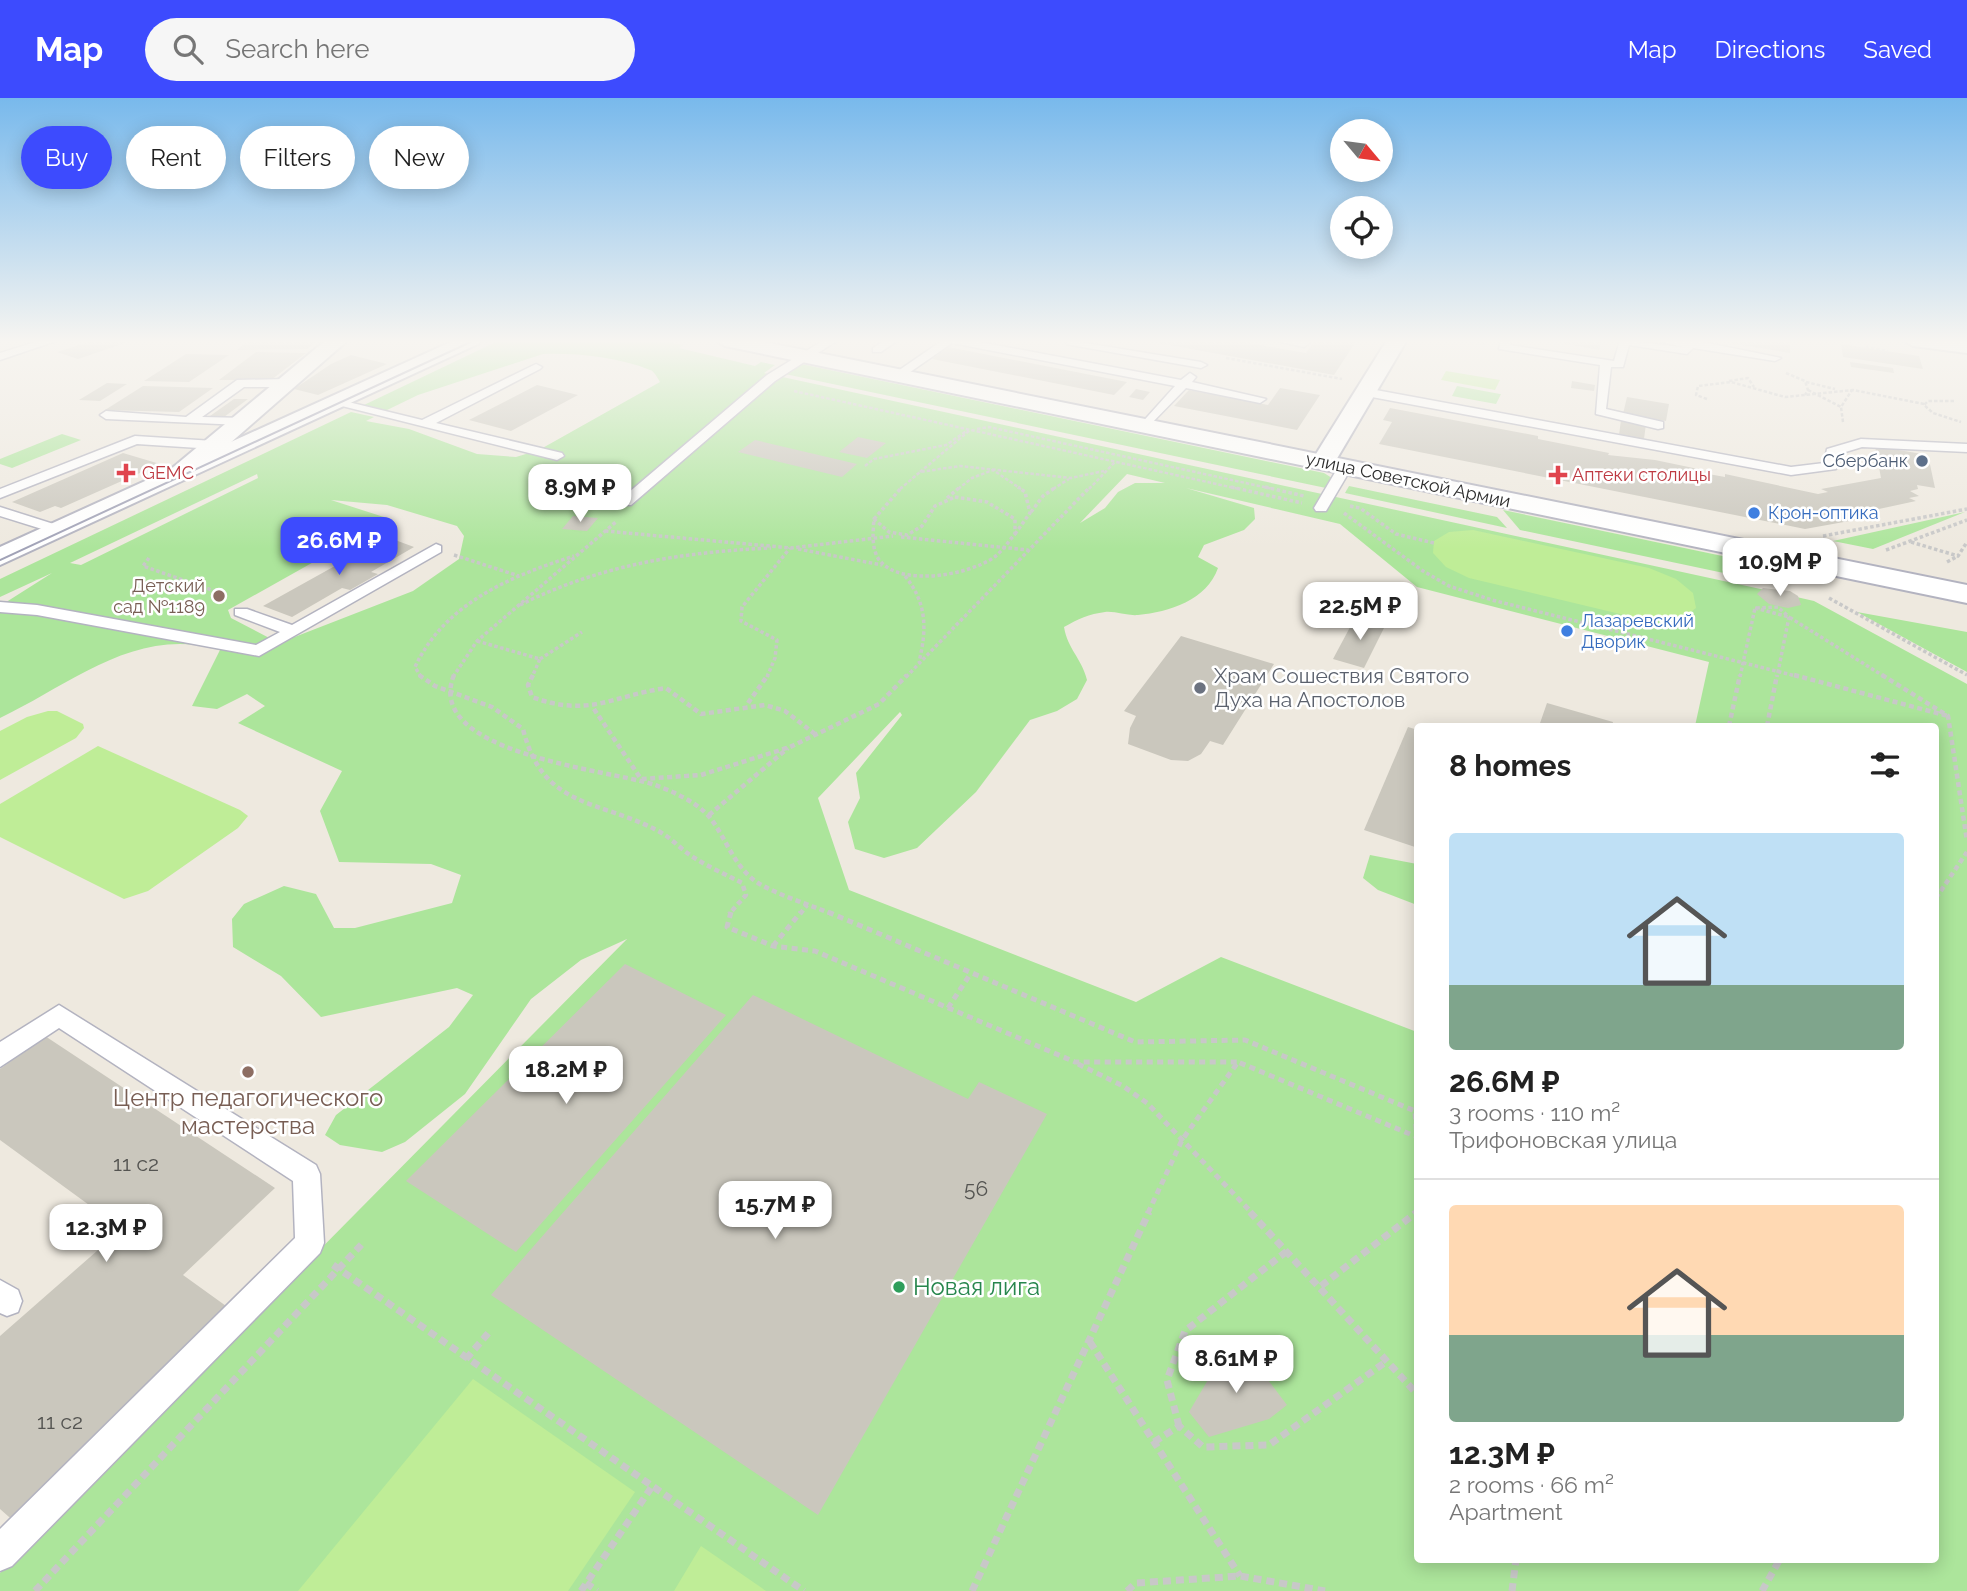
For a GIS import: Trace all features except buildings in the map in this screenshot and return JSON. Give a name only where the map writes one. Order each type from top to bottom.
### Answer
[{"type":"street","points":[[180,474],[255,410]]},
{"type":"street","points":[[0,557],[321,410]]},
{"type":"street","name":"улица Советской Армии","points":[[1066,410],[1967,594]]},
{"type":"street","points":[[1334,465],[1351,410]]},
{"type":"lane","points":[[189,421],[204,410]]},
{"type":"lane","points":[[364,410],[557,456]]},
{"type":"lane","points":[[424,424],[452,410]]},
{"type":"lane","points":[[626,502],[734,410]]},
{"type":"lane","points":[[1145,426],[1160,410]]},
{"type":"lane","points":[[1479,410],[1791,471],[1831,466],[1832,452],[1860,443],[1967,448]]},
{"type":"lane","points":[[1600,410],[1658,425]]},
{"type":"lane","points":[[106,415],[189,421],[242,421]]},
{"type":"lane","points":[[0,494],[135,440],[214,446]]},
{"type":"lane","points":[[1323,504],[1334,465]]},
{"type":"lane","points":[[0,511],[58,530]]},
{"type":"lane","points":[[0,607],[37,610],[259,651],[436,550]]},
{"type":"lane","points":[[241,612],[294,631]]},
{"type":"lane","points":[[0,1554],[322,1255],[306,1174],[59,1015],[4,1047]]},
{"type":"path","points":[[882,410],[1323,504],[1360,508],[1396,534],[1433,543]]},
{"type":"path","points":[[1841,410],[1843,422]]},
{"type":"path","points":[[1930,410],[1961,422]]},
{"type":"path","points":[[865,466],[874,459],[946,445],[964,430],[989,427],[1323,504],[1347,513],[1423,572],[1449,586],[1492,600],[1745,662],[1948,716]]},
{"type":"path","points":[[883,565],[877,558],[873,538],[874,519],[887,500],[970,429]]},
{"type":"path","points":[[642,779],[701,775],[790,747],[879,704],[1115,461]]},
{"type":"path","points":[[920,472],[960,466],[1071,478],[1106,471]]},
{"type":"path","points":[[507,612],[548,589],[602,569],[662,557],[791,548],[913,533],[923,527],[933,507],[972,478],[993,470]]},
{"type":"path","points":[[993,470],[1025,492],[1030,513]]},
{"type":"path","points":[[605,531],[791,548],[883,565],[905,575],[939,576],[990,561],[1005,548],[1043,496],[1071,478]]},
{"type":"path","points":[[947,498],[972,497],[1000,505],[1015,519],[1015,534]]},
{"type":"path","points":[[1819,537],[1967,509]]},
{"type":"path","points":[[874,519],[881,530],[894,536],[1029,550]]},
{"type":"path","points":[[1884,552],[1967,520]]},
{"type":"path","points":[[1910,541],[1958,556],[1967,542]]},
{"type":"path","points":[[748,703],[769,674],[778,655],[777,640],[741,621],[742,607],[791,548]]},
{"type":"path","points":[[436,550],[520,576]]},
{"type":"path","points":[[1414,1111],[1245,1040],[1135,1042],[757,882],[729,852],[709,815],[674,793],[642,779],[530,757],[486,739],[458,719],[449,690],[460,664],[477,641],[507,612],[578,555],[520,576],[471,602],[446,621],[418,655],[415,667],[420,676],[449,690],[492,707],[523,729],[530,757],[550,783],[597,808],[660,832],[692,856],[742,883],[746,895],[728,915],[727,927],[773,946],[815,951],[1075,1062],[1147,1101],[1321,1286],[1414,1391]]},
{"type":"path","points":[[149,558],[143,566],[249,603],[241,612]]},
{"type":"path","points":[[905,575],[915,586],[925,612],[927,634],[919,663]]},
{"type":"path","points":[[1829,598],[1967,675]]},
{"type":"path","points":[[1755,608],[1778,607],[1789,617],[1948,716],[1967,841]]},
{"type":"path","points":[[1730,723],[1755,608]]},
{"type":"path","points":[[1755,608],[1789,617]]},
{"type":"path","points":[[1768,723],[1789,617]]},
{"type":"path","points":[[582,632],[540,659],[528,685],[531,698],[553,707],[594,709],[643,690],[666,688],[692,711],[705,715],[748,703],[773,705],[793,713],[815,734]]},
{"type":"path","points":[[477,641],[540,659]]},
{"type":"path","points":[[594,709],[642,779]]},
{"type":"path","points":[[709,815],[790,747]]},
{"type":"path","points":[[1939,894],[1967,852]]},
{"type":"path","points":[[773,946],[807,905]]},
{"type":"path","points":[[948,1007],[971,973]]},
{"type":"path","points":[[1075,1062],[1238,1062],[1414,1136]]},
{"type":"path","points":[[972,1591],[1182,1140],[1238,1062]]},
{"type":"path","points":[[1321,1286],[1414,1215]]},
{"type":"path","points":[[35,1591],[322,1255],[362,1244]]},
{"type":"path","points":[[1287,1251],[1185,1331],[1167,1380],[1180,1426],[1203,1447],[1269,1445],[1387,1361]]},
{"type":"path","points":[[322,1255],[651,1488],[804,1591]]},
{"type":"path","points":[[466,1359],[491,1330]]},
{"type":"path","points":[[1090,1342],[1240,1576]]},
{"type":"path","points":[[1154,1442],[1180,1426]]},
{"type":"path","points":[[581,1591],[651,1488]]},
{"type":"path","points":[[1511,1591],[1516,1563]]},
{"type":"path","points":[[1762,1591],[1778,1563]]},
{"type":"path","points":[[1127,1591],[1136,1583],[1240,1576],[1325,1591]]},
{"type":"path","points":[[586,1583],[597,1591]]},
{"type":"green space","points":[[611,410],[933,410],[1814,601],[1967,684],[1967,1591],[0,1591],[0,1573],[627,939],[581,960],[531,999],[465,1094],[405,1142],[382,1152],[340,1145],[325,1135],[336,1115],[449,1027],[473,995],[457,988],[321,1017],[281,976],[233,947],[232,919],[244,904],[284,886],[316,894],[334,928],[355,928],[452,903],[461,875],[431,864],[339,862],[320,811],[342,771],[238,723],[265,706],[247,694],[217,709],[192,706],[220,650],[189,644],[160,645],[132,652],[78,675],[0,718],[0,606],[52,573],[0,597],[0,579],[351,412],[374,417],[366,421],[409,429],[477,454],[516,457],[539,450]],"holes":[[[257,474],[258,478],[81,565],[70,563]],[[1127,474],[1165,483],[1135,483],[1118,492],[1105,508],[1080,523]],[[331,500],[387,505],[457,526],[464,536],[459,559],[413,591],[292,638],[275,641],[231,618],[228,610],[390,519]]]},
{"type":"green space","points":[[954,410],[1020,410],[1324,473],[1332,478],[1326,488]]},
{"type":"green space","points":[[62,434],[81,440],[12,468],[0,464],[0,459]]},
{"type":"green space","points":[[1349,486],[1497,517],[1507,528],[1345,493]]},
{"type":"green space","points":[[1503,510],[1775,567],[1771,583],[1520,530]]},
{"type":"green space","points":[[1965,512],[1873,549],[1833,541]]},
{"type":"green space","points":[[1473,530],[1649,568],[1676,579],[1693,593],[1696,608],[1683,618],[1641,619],[1469,578],[1446,567],[1433,553],[1434,541],[1449,532]]},
{"type":"green space","points":[[1857,612],[1967,632],[1967,672]]},
{"type":"green space","points":[[57,711],[83,724],[84,728],[76,738],[0,780],[0,731],[27,717]]},
{"type":"green space","points":[[98,746],[248,816],[238,828],[148,891],[124,899],[0,837],[0,804]]},
{"type":"green space","points":[[1370,855],[1414,863],[1414,904],[1378,890],[1363,878]]},
{"type":"green space","points":[[473,1379],[635,1492],[568,1591],[298,1591]]},
{"type":"green space","points":[[701,1546],[766,1591],[674,1591]]},
{"type":"tram line","points":[[0,560],[325,410]]},
{"type":"place","name":"Сбербанк","points":[[1922,461]]},
{"type":"place","name":"GEMC","points":[[126,473]]},
{"type":"place","name":"Аптеки столицы","points":[[1558,475]]},
{"type":"place","name":"Крон-оптика","points":[[1754,513]]},
{"type":"place","name":"Детский сад №1189","points":[[219,596]]},
{"type":"place","name":"Лазаревский Дворик","points":[[1567,631]]},
{"type":"place","name":"Храм Сошествия Святого Духа на Апостолов","points":[[1200,688]]},
{"type":"place","name":"Центр педагогического мастерства","points":[[248,1072]]},
{"type":"place","name":"Новая лига","points":[[899,1287]]}]
